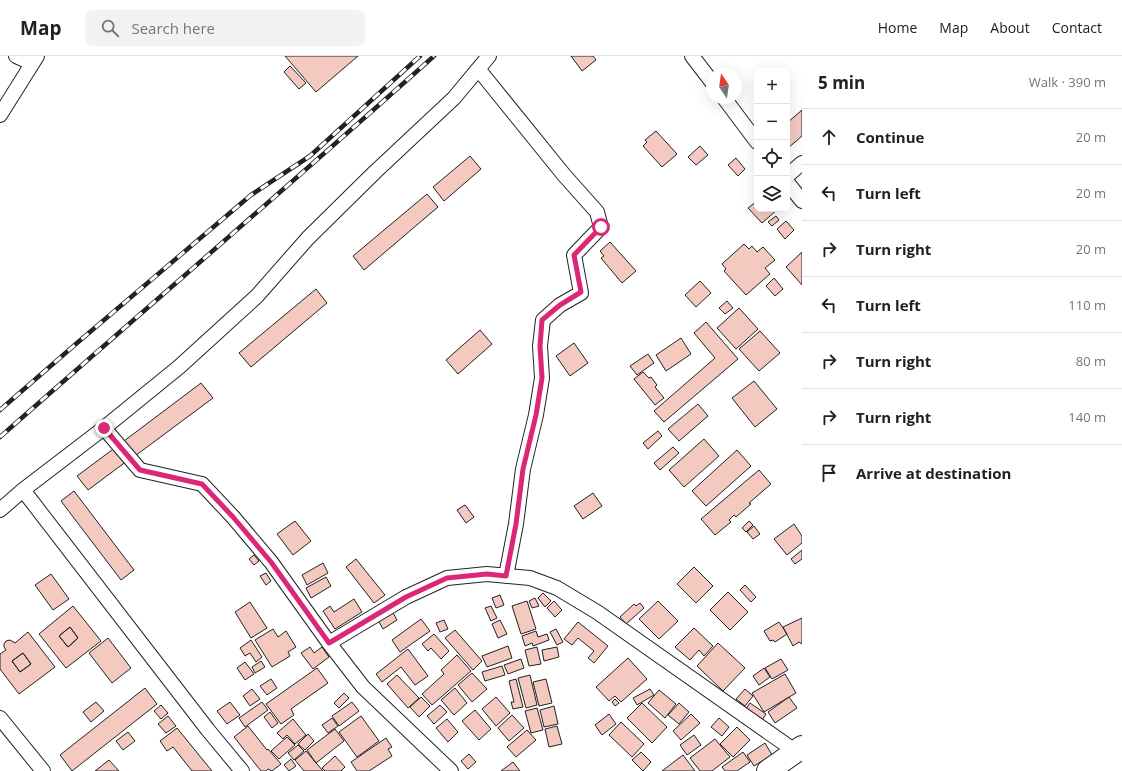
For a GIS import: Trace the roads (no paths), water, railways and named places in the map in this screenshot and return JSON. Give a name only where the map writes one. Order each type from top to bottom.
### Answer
[{"type":"highway","points":[[768,771],[798,749]]},
{"type":"street","points":[[0,115],[34,60],[16,56]]},
{"type":"street","points":[[0,510],[23,490],[104,428],[179,367],[257,296],[308,238],[375,172],[454,98],[479,70],[489,56]]},
{"type":"street","points":[[692,56],[706,74]]},
{"type":"street","points":[[479,70],[564,175],[597,212],[601,227],[574,255],[581,292],[560,305],[542,320],[540,346],[542,378],[536,415],[523,469],[516,524],[506,576]]},
{"type":"street","points":[[728,104],[756,140]]},
{"type":"street","points":[[790,173],[802,163]]},
{"type":"street","points":[[790,186],[802,201]]},
{"type":"street","points":[[104,428],[140,470],[202,484],[233,517],[271,562],[329,643],[363,687],[451,771]]},
{"type":"street","points":[[23,490],[208,730],[242,771]]},
{"type":"street","points":[[329,643],[406,597],[447,578],[487,574],[530,578],[557,588],[597,612],[798,749]]},
{"type":"street","points":[[0,718],[43,771]]},
{"type":"railway","points":[[0,410],[251,195],[310,156],[420,56]]},
{"type":"railway","points":[[0,437],[434,56]]}]
